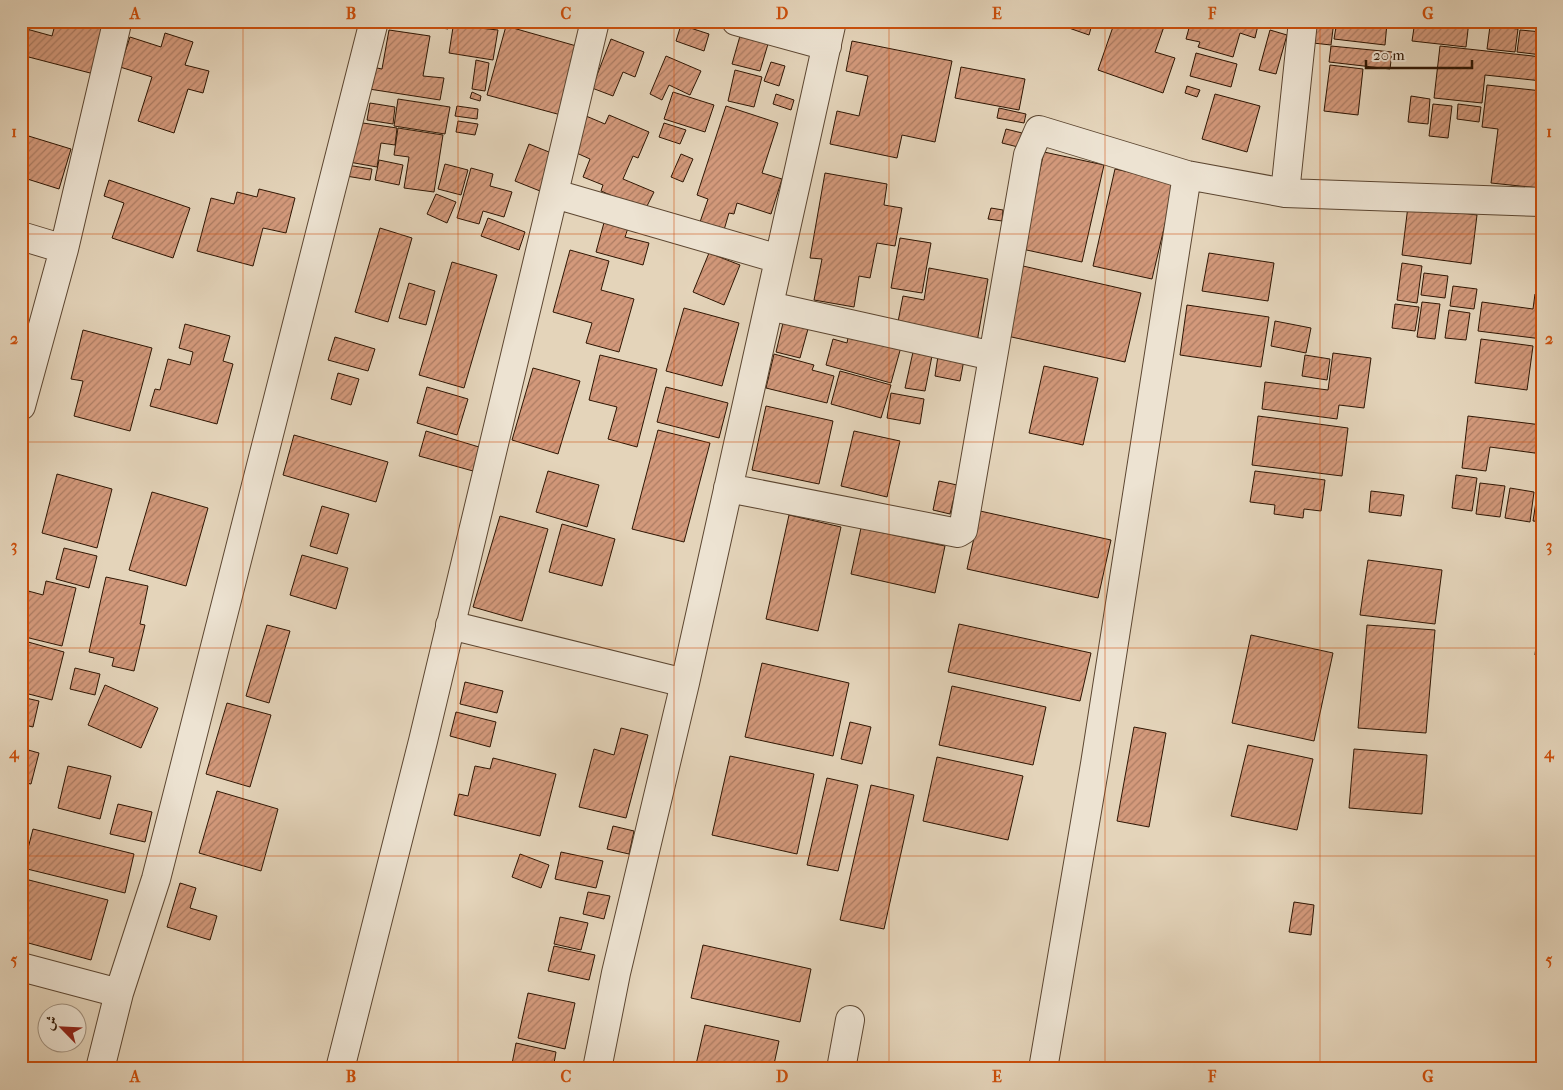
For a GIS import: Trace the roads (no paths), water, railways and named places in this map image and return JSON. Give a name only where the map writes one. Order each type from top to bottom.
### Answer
[{"type":"street","points":[[100,1069],[119,993],[156,879],[374,21]]},
{"type":"street","points":[[340,1069],[555,194],[595,21]]},
{"type":"street","points":[[597,1069],[616,973],[685,683],[829,33],[736,21]]},
{"type":"street","points":[[1286,193],[1304,21]]},
{"type":"street","points":[[21,406],[64,249],[117,23]]},
{"type":"street","points":[[728,488],[958,533],[963,530],[1028,154],[1039,130],[1187,175],[1286,193],[1542,202]]},
{"type":"street","points":[[1043,1069],[1095,764],[1187,175]]},
{"type":"street","points":[[555,194],[780,259]]},
{"type":"street","points":[[21,236],[64,249]]},
{"type":"street","points":[[769,306],[993,356]]},
{"type":"street","points":[[450,625],[685,683]]},
{"type":"street","points":[[21,967],[119,993]]},
{"type":"street","points":[[841,1069],[850,1020]]}]
